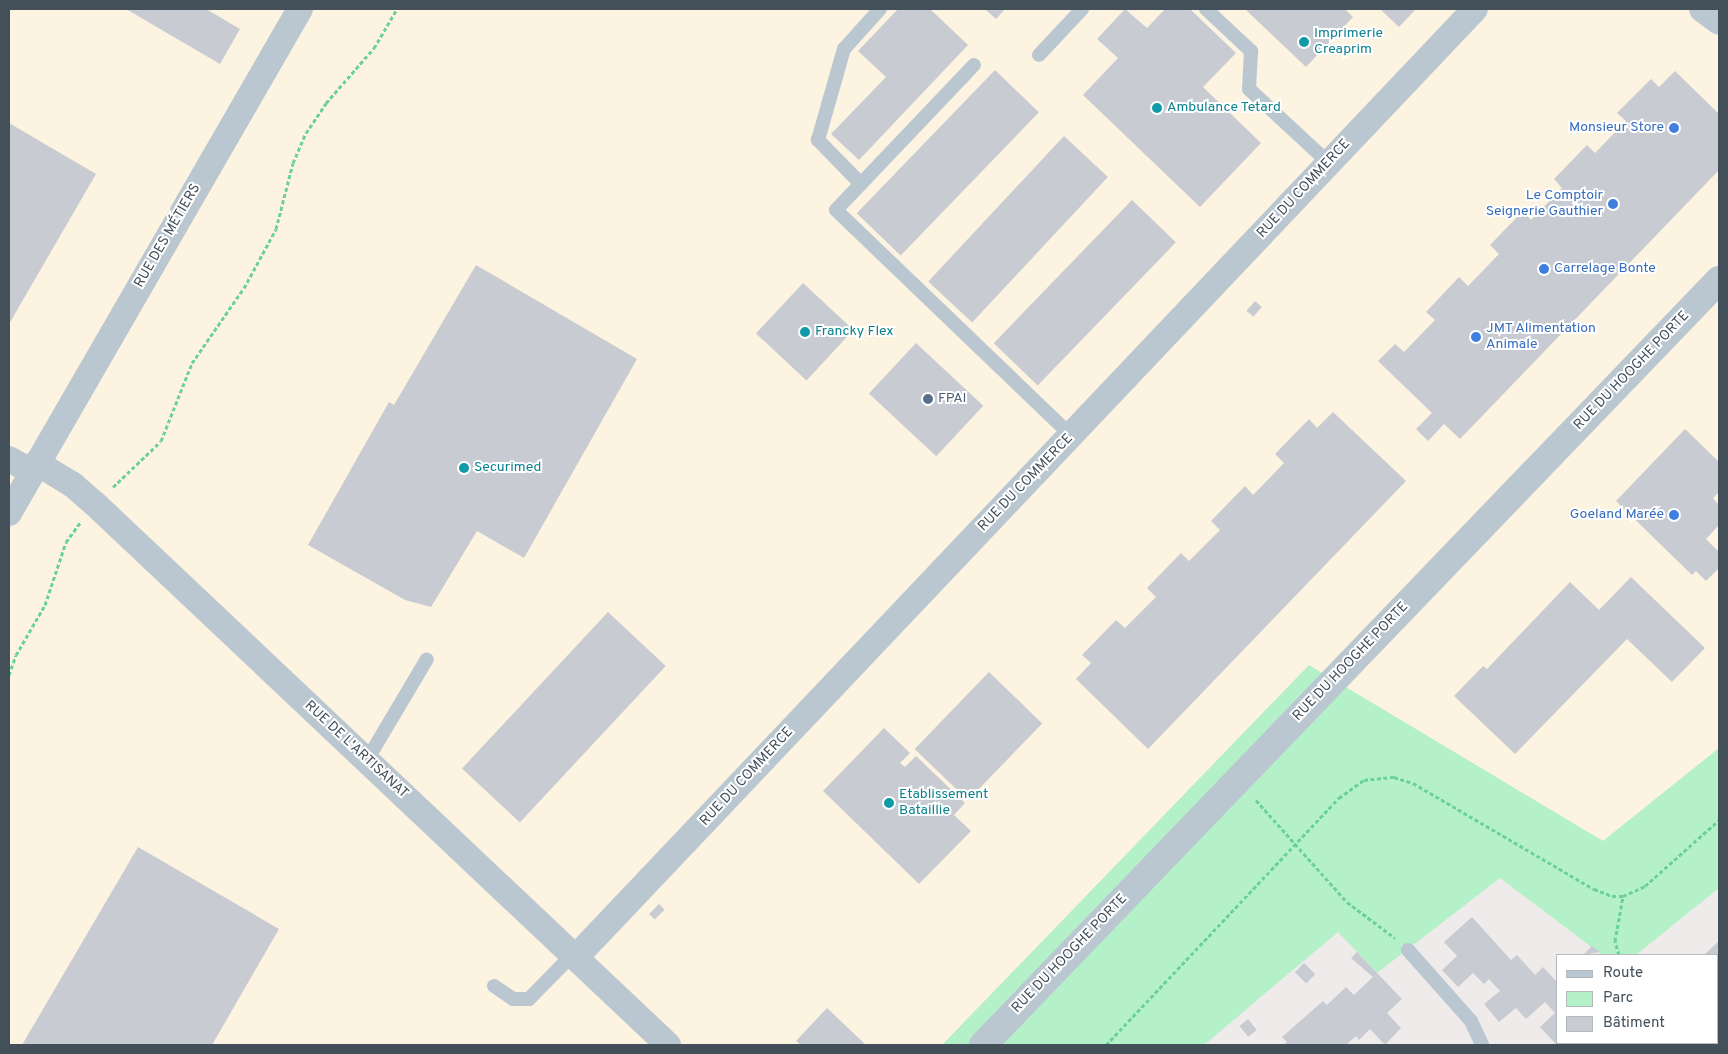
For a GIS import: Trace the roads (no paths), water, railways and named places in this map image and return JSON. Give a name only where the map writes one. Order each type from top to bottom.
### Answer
[{"type":"street","name":"RUE DES MÉTIERS","points":[[9,513],[300,9]]},
{"type":"street","name":"RUE DU COMMERCE","points":[[574,956],[1475,9]]},
{"type":"street","points":[[1702,9],[1719,22]]},
{"type":"street","name":"RUE DU HOOGHE PORTE","points":[[983,1045],[1719,280]]},
{"type":"street","name":"RUE DE L'ARTISANAT","points":[[9,459],[73,485],[96,504],[668,1045]]},
{"type":"lane","points":[[860,184],[818,140],[844,49],[880,9]]},
{"type":"lane","points":[[1040,55],[1082,9]]},
{"type":"lane","points":[[1206,9],[1251,51],[1250,89],[1329,163]]},
{"type":"lane","points":[[974,65],[836,210],[1071,435]]},
{"type":"lane","points":[[367,760],[427,659]]},
{"type":"lane","points":[[1408,950],[1471,1021],[1482,1045]]},
{"type":"lane","points":[[494,986],[513,999],[529,999],[574,956]]},
{"type":"place","name":"Imprimerie Creaprim","points":[[1304,42]]},
{"type":"place","name":"Ambulance Tetard","points":[[1157,108]]},
{"type":"place","name":"Monsieur Store","points":[[1674,128]]},
{"type":"place","name":"Le Comptoir Seignerie Gauthier","points":[[1613,204]]},
{"type":"place","name":"Carrelage Bonte","points":[[1544,269]]},
{"type":"place","name":"Francky Flex","points":[[805,332]]},
{"type":"place","name":"JMT Alimentation Animale","points":[[1476,337]]},
{"type":"place","name":"FPAI","points":[[928,399]]},
{"type":"place","name":"Securimed","points":[[464,468]]},
{"type":"place","name":"Goeland Marée","points":[[1674,515]]},
{"type":"place","name":"Etablissement Bataillie","points":[[889,803]]}]
